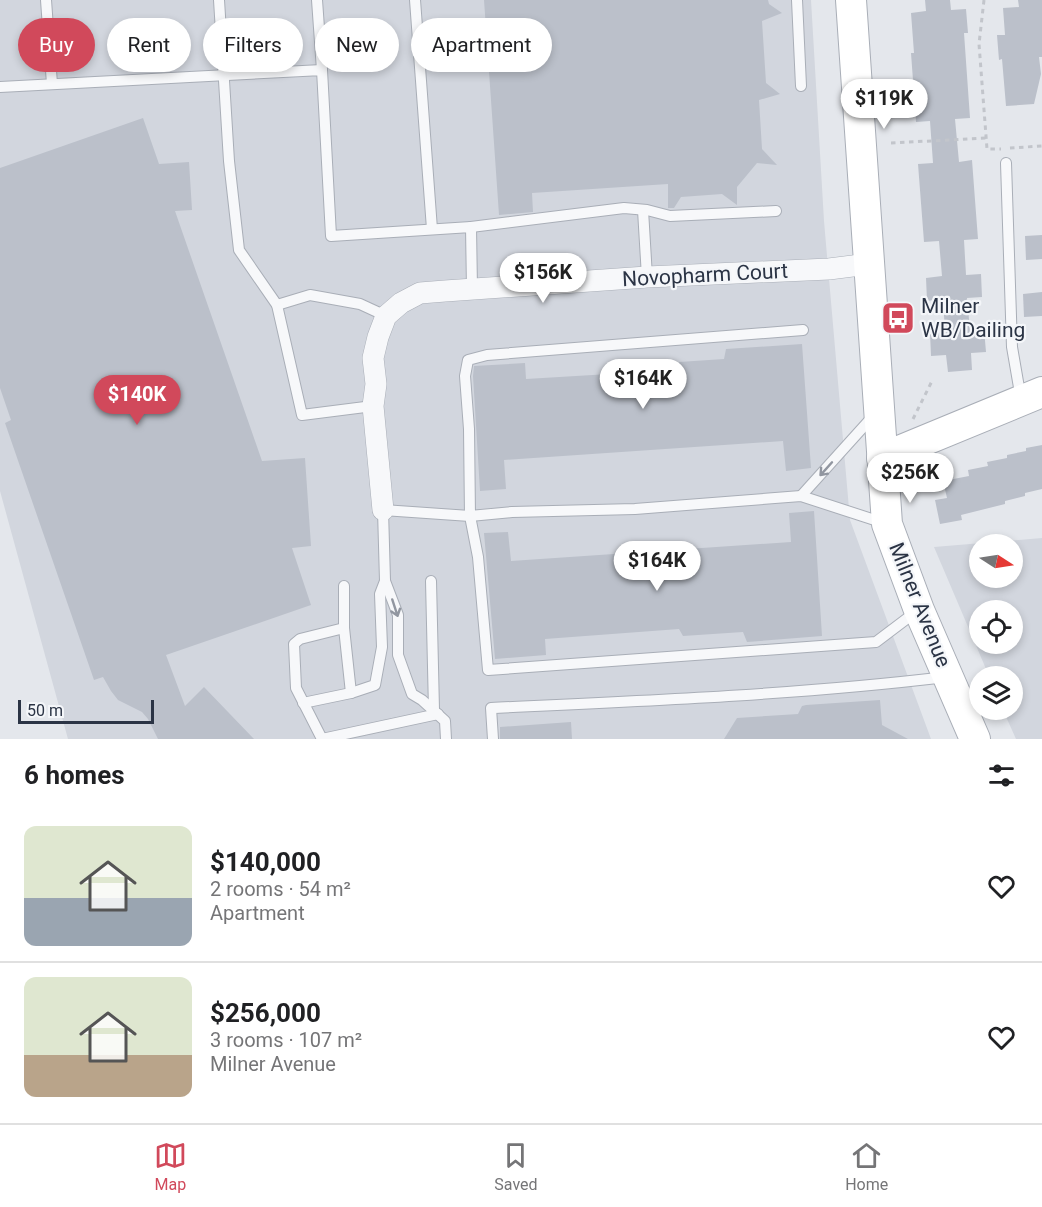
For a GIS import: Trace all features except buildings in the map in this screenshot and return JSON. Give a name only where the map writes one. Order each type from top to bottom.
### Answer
[{"type":"main road","name":"Milner Avenue","points":[[851,0],[887,524],[919,610],[975,739]]},
{"type":"main road","points":[[882,458],[1032,397]]},
{"type":"street","name":"Novopharm Court","points":[[386,316],[400,303],[420,293],[647,277],[829,269],[868,264]]},
{"type":"street","points":[[383,510],[373,406],[376,384],[374,358],[378,337],[386,316]]},
{"type":"lane","points":[[46,0],[52,84]]},
{"type":"lane","points":[[219,0],[229,161],[239,250],[277,305],[302,415],[373,406]]},
{"type":"lane","points":[[317,0],[318,18]]},
{"type":"lane","points":[[415,0],[432,229]]},
{"type":"lane","points":[[797,0],[801,86]]},
{"type":"lane","points":[[0,87],[315,69]]},
{"type":"lane","points":[[322,72],[331,236],[471,227],[624,208],[670,216],[776,211]]},
{"type":"lane","points":[[1006,163],[1012,346],[1032,397]]},
{"type":"lane","points":[[644,210],[647,277]]},
{"type":"lane","points":[[471,227],[472,289]]},
{"type":"lane","points":[[277,305],[310,295],[360,304],[386,316]]},
{"type":"lane","points":[[803,330],[487,355],[468,360],[465,376],[469,429],[470,516],[478,557],[488,670],[876,642],[919,610]]},
{"type":"lane","points":[[801,496],[878,410]]},
{"type":"lane","points":[[446,739],[445,721],[412,694],[398,655],[398,615],[385,581],[383,510],[470,516],[512,512],[635,509],[801,496],[887,524]]},
{"type":"lane","points":[[303,703],[351,693],[375,685],[382,647],[380,594],[385,581]]},
{"type":"lane","points":[[431,581],[436,712]]},
{"type":"lane","points":[[344,586],[344,628],[351,693]]},
{"type":"lane","points":[[344,628],[300,639],[294,644],[296,688],[322,739],[436,712]]},
{"type":"lane","points":[[493,739],[491,708],[867,686],[949,677]]},
{"type":"path","points":[[984,0],[979,44],[987,149],[1042,146]]},
{"type":"path","points":[[891,143],[987,138]]},
{"type":"path","points":[[913,419],[932,381]]},
{"type":"shaded area","points":[[0,0],[811,0],[824,221],[850,520],[931,739],[68,739],[0,491]]},
{"type":"shaded area","points":[[1042,538],[1042,739],[1016,739],[1007,720],[1023,720],[1023,666],[985,666],[980,654],[1023,654],[1023,600],[969,600],[969,629],[934,547],[969,544],[969,588],[1023,588],[1023,540]]},
{"type":"place","name":"Milner WB/Dailing","points":[[898,318]]}]
